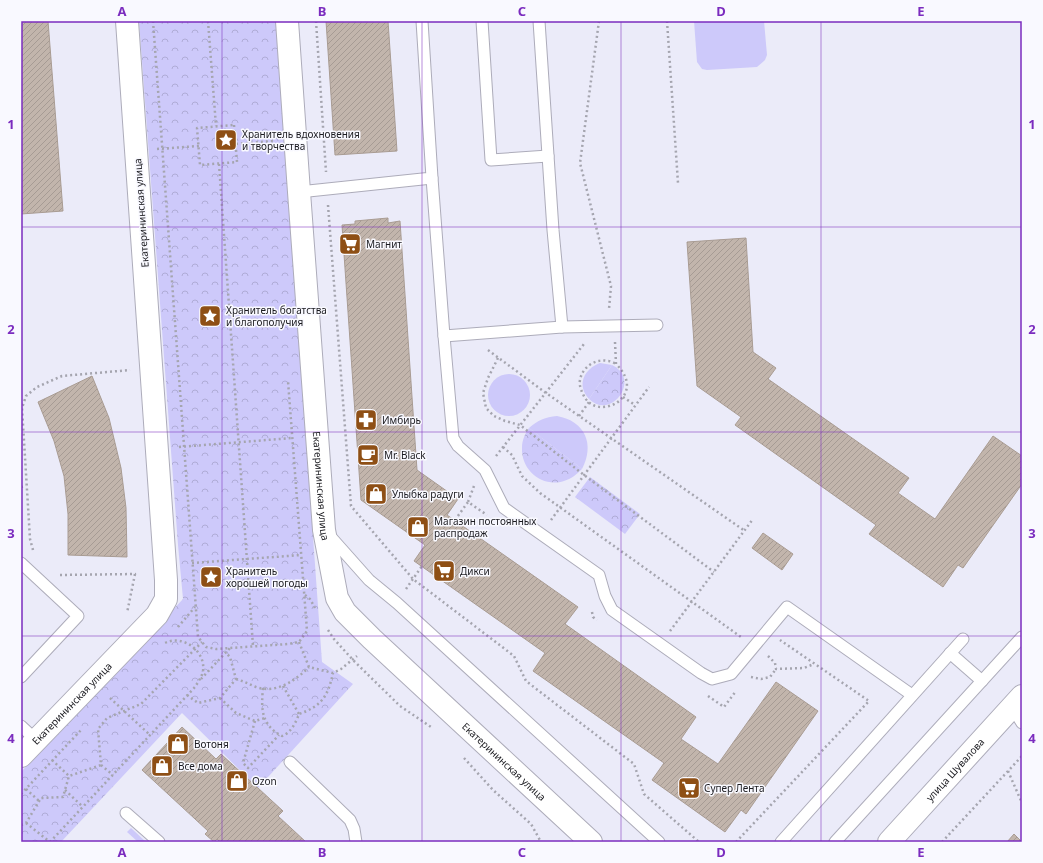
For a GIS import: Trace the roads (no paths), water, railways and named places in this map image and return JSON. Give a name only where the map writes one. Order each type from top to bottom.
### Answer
[{"type":"street","name":"Екатерининская улица","points":[[21,756],[29,733],[157,615],[166,599],[157,441],[127,21]]},
{"type":"street","name":"Екатерининская улица","points":[[287,21],[298,192],[324,530],[337,598],[345,612],[372,639],[591,842]]},
{"type":"street","name":"улица Шувалова","points":[[889,842],[1019,709]]},
{"type":"lane","points":[[422,21],[444,336],[453,438],[458,446],[485,470],[504,508],[599,576],[605,596],[612,610],[701,673],[712,679],[731,674],[787,607],[912,695]]},
{"type":"lane","points":[[482,21],[491,160],[548,156]]},
{"type":"lane","points":[[539,21],[562,327]]},
{"type":"lane","points":[[298,192],[432,178]]},
{"type":"lane","points":[[444,336],[562,327],[657,325]]},
{"type":"lane","points":[[324,530],[369,580],[397,603],[659,842]]},
{"type":"lane","points":[[21,563],[78,616],[21,677]]},
{"type":"lane","points":[[835,842],[1022,637]]},
{"type":"lane","points":[[781,842],[963,639]]},
{"type":"lane","points":[[950,653],[982,680]]},
{"type":"lane","points":[[290,762],[350,820],[354,829],[356,842]]},
{"type":"lane","points":[[126,813],[159,842]]},
{"type":"place","name":"Хранитель вдохновения и творчества","points":[[226,140]]},
{"type":"place","name":"Магнит","points":[[350,244]]},
{"type":"place","name":"Хранитель богатства и благополучия","points":[[210,316]]},
{"type":"place","name":"Имбирь","points":[[366,420]]},
{"type":"place","name":"Mr. Black","points":[[368,455]]},
{"type":"place","name":"Улыбка радуги","points":[[376,494]]},
{"type":"place","name":"Магазин постоянных распродаж","points":[[418,527]]},
{"type":"place","name":"Дикси","points":[[444,571]]},
{"type":"place","name":"Хранитель хорошей погоды","points":[[211,577]]},
{"type":"place","name":"Вотоня","points":[[178,744]]},
{"type":"place","name":"Все дома","points":[[162,766]]},
{"type":"place","name":"Ozon","points":[[237,781]]},
{"type":"place","name":"Супер Лента","points":[[689,788]]}]
